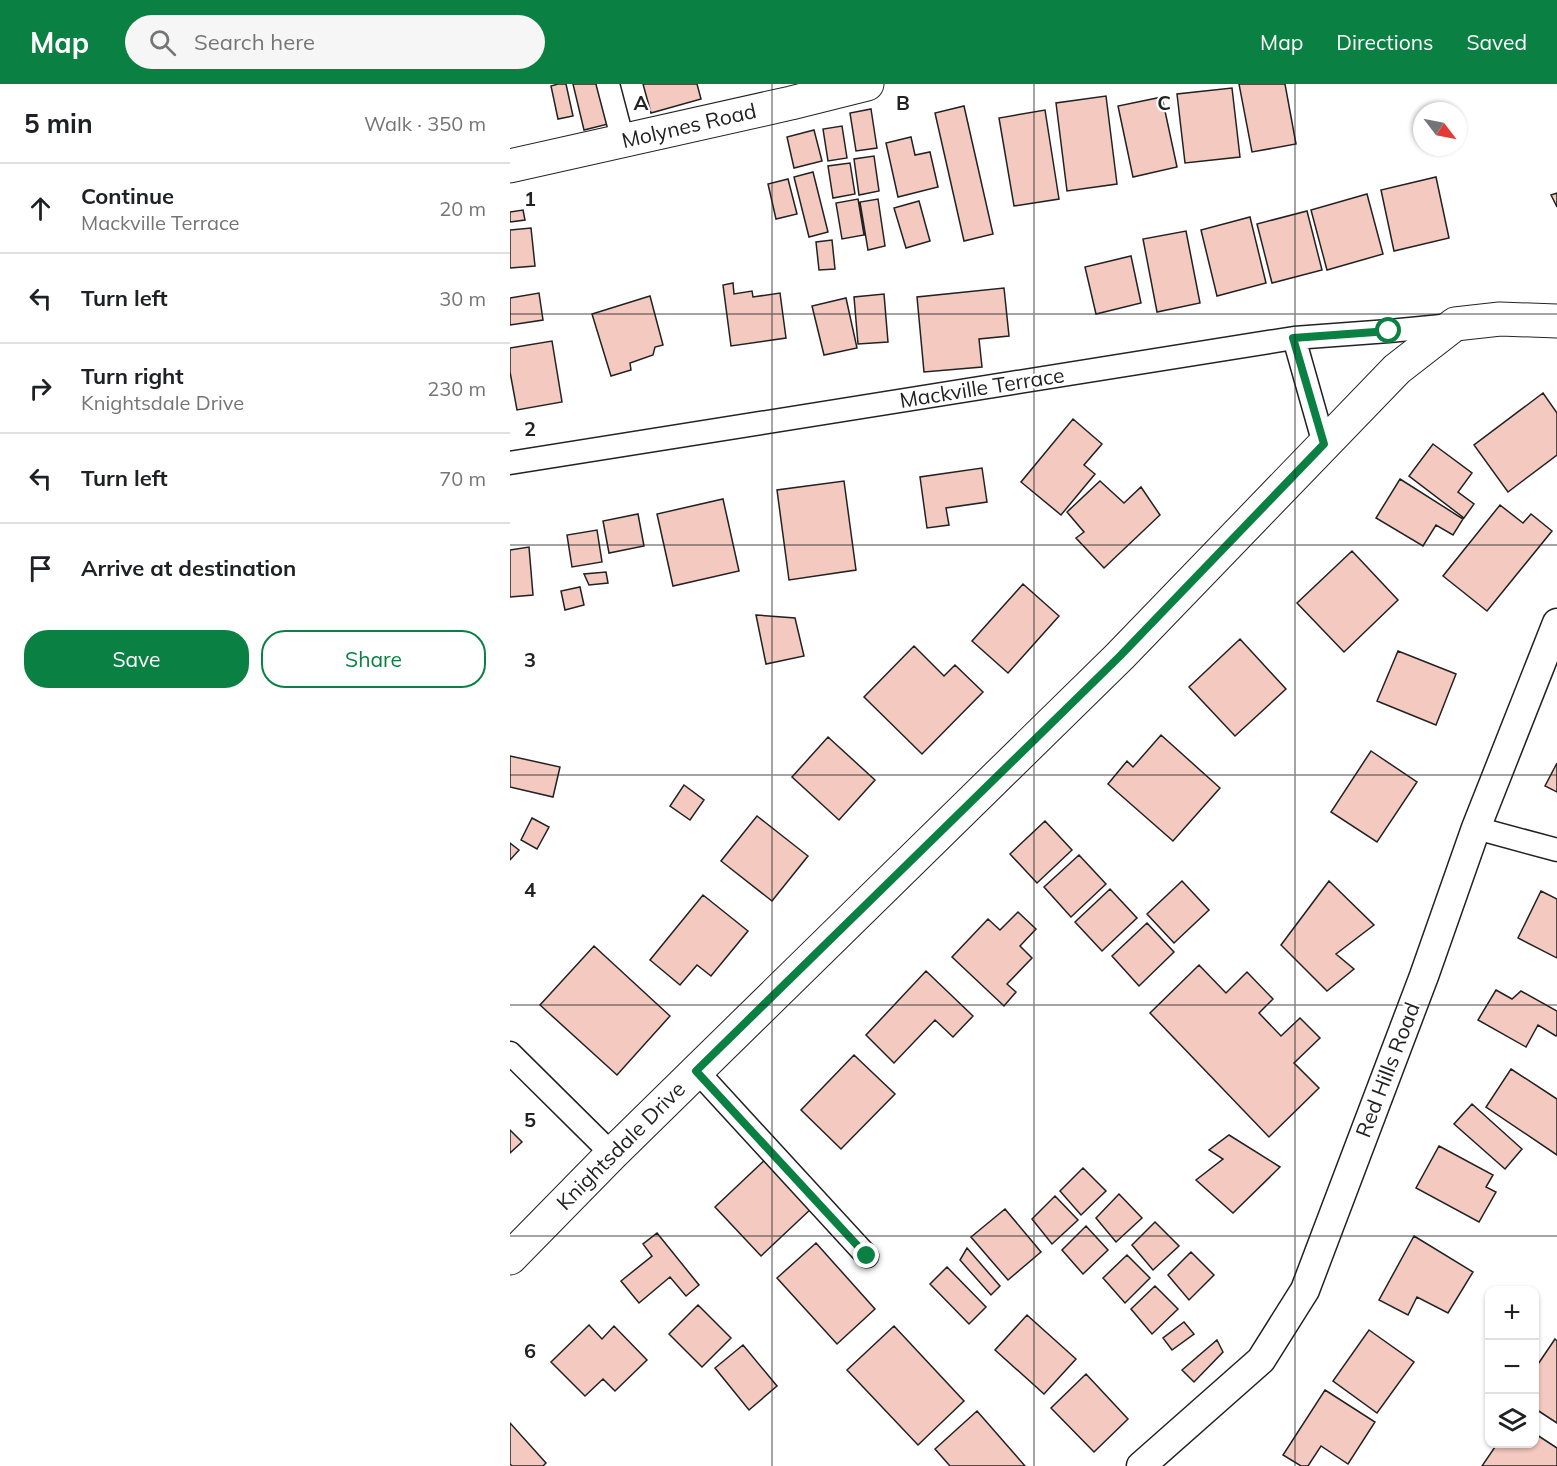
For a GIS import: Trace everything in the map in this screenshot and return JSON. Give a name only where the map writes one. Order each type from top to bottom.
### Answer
[{"type":"main road","name":"Molynes Road","points":[[510,166],[623,141],[788,93],[867,84]]},
{"type":"main road","points":[[1455,324],[1500,319],[1557,321]]},
{"type":"main road","name":"Knightsdale Drive","points":[[510,1258],[696,1071],[1120,656],[1397,369],[1455,324]]},
{"type":"street","points":[[608,84],[623,141]]},
{"type":"street","name":"Mackville Terrace","points":[[510,463],[1293,338],[1455,324]]},
{"type":"street","points":[[1293,338],[1324,444]]},
{"type":"street","name":"Red Hills Road","points":[[1141,1466],[1261,1360],[1305,1290],[1424,976],[1476,828],[1557,623]]},
{"type":"street","points":[[1476,828],[1557,850]]},
{"type":"street","points":[[510,1053],[612,1154]]},
{"type":"street","points":[[696,1071],[867,1256]]},
{"type":"building","points":[[566,84],[573,116],[558,119],[551,86]]},
{"type":"building","points":[[573,84],[598,84],[608,124],[584,130]]},
{"type":"building","points":[[643,84],[697,84],[701,99],[651,113]]},
{"type":"building","points":[[1239,84],[1285,84],[1296,144],[1252,152]]},
{"type":"building","points":[[1232,88],[1240,157],[1185,163],[1177,94]]},
{"type":"building","points":[[1106,96],[1117,184],[1067,191],[1056,103]]},
{"type":"building","points":[[1162,97],[1177,167],[1133,177],[1118,106]]},
{"type":"building","points":[[964,106],[993,234],[964,241],[935,113]]},
{"type":"building","points":[[871,109],[877,148],[856,151],[850,113]]},
{"type":"building","points":[[1045,110],[1059,199],[1014,206],[999,118]]},
{"type":"building","points":[[842,126],[847,158],[828,161],[823,129]]},
{"type":"building","points":[[814,130],[822,161],[794,168],[787,137]]},
{"type":"building","points":[[911,137],[915,155],[930,152],[938,187],[898,197],[886,143]]},
{"type":"building","points":[[874,156],[879,191],[859,195],[854,159]]},
{"type":"building","points":[[850,163],[855,194],[833,198],[828,166]]},
{"type":"building","points":[[813,172],[828,232],[809,237],[794,177]]},
{"type":"building","points":[[1436,177],[1449,238],[1394,251],[1381,190]]},
{"type":"building","points":[[788,179],[797,214],[776,219],[768,184]]},
{"type":"building","points":[[1557,193],[1557,207],[1551,195]]},
{"type":"building","points":[[1367,194],[1383,254],[1327,270],[1311,210]]},
{"type":"building","points":[[858,199],[864,235],[842,239],[836,203]]},
{"type":"building","points":[[878,199],[885,246],[868,250],[860,202]]},
{"type":"building","points":[[919,201],[930,241],[906,248],[894,208]]},
{"type":"building","points":[[523,210],[525,220],[510,222],[510,212]]},
{"type":"building","points":[[1307,211],[1322,270],[1272,283],[1257,224]]},
{"type":"building","points":[[1250,217],[1266,283],[1217,296],[1201,230]]},
{"type":"building","points":[[531,228],[535,266],[510,268],[510,230]]},
{"type":"building","points":[[1186,231],[1200,303],[1157,312],[1143,239]]},
{"type":"building","points":[[832,240],[835,269],[819,270],[816,242]]},
{"type":"building","points":[[1131,256],[1141,303],[1096,314],[1085,267]]},
{"type":"building","points":[[733,283],[734,294],[752,291],[753,297],[780,293],[786,338],[731,346],[723,285]]},
{"type":"building","points":[[1004,288],[1009,336],[979,339],[982,367],[924,372],[917,297]]},
{"type":"building","points":[[539,293],[543,320],[510,325],[510,298]]},
{"type":"building","points":[[884,294],[888,342],[858,344],[854,297]]},
{"type":"building","points":[[650,296],[663,345],[655,347],[653,355],[630,363],[631,370],[611,376],[592,314]]},
{"type":"building","points":[[846,298],[857,348],[824,355],[812,306]]},
{"type":"building","points":[[552,341],[562,402],[517,410],[510,372],[510,348]]},
{"type":"building","points":[[1543,393],[1557,413],[1557,455],[1508,492],[1474,445]]},
{"type":"building","points":[[1073,419],[1102,444],[1084,465],[1095,474],[1061,515],[1021,482]]},
{"type":"building","points":[[1433,444],[1472,473],[1458,492],[1474,504],[1464,518],[1409,476]]},
{"type":"building","points":[[982,468],[987,502],[946,508],[949,525],[927,528],[920,477]]},
{"type":"building","points":[[1400,479],[1463,519],[1453,535],[1436,525],[1423,546],[1376,518]]},
{"type":"building","points":[[844,481],[856,570],[789,580],[777,490]]},
{"type":"building","points":[[1100,481],[1124,503],[1141,487],[1160,515],[1104,568],[1076,538],[1084,532],[1067,512]]},
{"type":"building","points":[[723,499],[739,571],[673,586],[657,514]]},
{"type":"building","points":[[1500,505],[1523,523],[1531,514],[1552,531],[1487,611],[1443,576]]},
{"type":"building","points":[[638,514],[644,546],[609,553],[603,521]]},
{"type":"building","points":[[597,530],[602,562],[572,567],[567,535]]},
{"type":"building","points":[[529,547],[533,595],[510,597],[510,550]]},
{"type":"building","points":[[1352,551],[1398,600],[1344,652],[1297,603]]},
{"type":"building","points":[[606,572],[608,583],[589,585],[584,574]]},
{"type":"building","points":[[1023,584],[1059,616],[1008,673],[972,641]]},
{"type":"building","points":[[580,587],[584,605],[565,610],[561,591]]},
{"type":"building","points":[[756,615],[795,618],[804,656],[766,664]]},
{"type":"building","points":[[1240,639],[1286,689],[1235,736],[1189,687]]},
{"type":"building","points":[[914,646],[944,676],[955,665],[983,692],[922,754],[864,697]]},
{"type":"building","points":[[1398,651],[1456,674],[1436,725],[1377,701]]},
{"type":"building","points":[[1161,735],[1220,788],[1173,841],[1108,784],[1127,761],[1133,767]]},
{"type":"building","points":[[828,737],[875,780],[839,820],[792,777]]},
{"type":"building","points":[[1371,751],[1417,782],[1377,842],[1331,812]]},
{"type":"building","points":[[510,756],[560,767],[553,797],[510,787]]},
{"type":"building","points":[[1557,763],[1557,792],[1545,786]]},
{"type":"building","points":[[684,785],[704,800],[690,820],[670,806]]},
{"type":"building","points":[[757,816],[808,856],[772,901],[721,861]]},
{"type":"building","points":[[532,818],[549,827],[537,849],[521,840]]},
{"type":"building","points":[[1045,821],[1072,850],[1037,883],[1010,854]]},
{"type":"building","points":[[510,843],[519,850],[510,860]]},
{"type":"building","points":[[1079,855],[1106,884],[1071,917],[1044,887]]},
{"type":"building","points":[[1182,881],[1209,910],[1174,943],[1147,914]]},
{"type":"building","points":[[1329,881],[1374,925],[1336,954],[1354,969],[1327,991],[1281,945]]},
{"type":"building","points":[[1110,889],[1137,918],[1102,951],[1075,922]]},
{"type":"building","points":[[1541,891],[1557,899],[1557,958],[1518,938]]},
{"type":"building","points":[[703,895],[748,931],[711,976],[697,965],[680,985],[650,960]]},
{"type":"building","points":[[1018,912],[1036,929],[1020,946],[1032,958],[1007,984],[1016,992],[1004,1006],[952,957],[988,919],[1000,930]]},
{"type":"building","points":[[1147,923],[1174,952],[1139,986],[1112,956]]},
{"type":"building","points":[[594,946],[670,1016],[617,1075],[540,1005]]},
{"type":"building","points":[[1199,965],[1226,993],[1247,972],[1273,999],[1259,1013],[1281,1036],[1300,1018],[1320,1038],[1294,1063],[1319,1088],[1269,1137],[1150,1013]]},
{"type":"building","points":[[926,971],[973,1016],[953,1037],[935,1020],[894,1063],[866,1035]]},
{"type":"building","points":[[1496,990],[1512,999],[1521,991],[1557,1011],[1557,1035],[1538,1025],[1526,1047],[1478,1020]]},
{"type":"building","points":[[854,1055],[895,1094],[841,1149],[801,1110]]},
{"type":"building","points":[[1511,1069],[1557,1099],[1557,1155],[1486,1107]]},
{"type":"building","points":[[1472,1104],[1522,1149],[1505,1169],[1454,1124]]},
{"type":"building","points":[[510,1130],[522,1142],[510,1153]]},
{"type":"building","points":[[1229,1135],[1280,1167],[1233,1213],[1196,1180],[1223,1159],[1209,1150]]},
{"type":"building","points":[[1439,1146],[1493,1175],[1486,1187],[1496,1192],[1479,1222],[1416,1188]]},
{"type":"building","points":[[767,1158],[813,1207],[761,1256],[715,1207]]},
{"type":"building","points":[[1083,1168],[1106,1191],[1081,1215],[1060,1191]]},
{"type":"building","points":[[1119,1194],[1142,1218],[1116,1242],[1096,1218]]},
{"type":"building","points":[[1055,1196],[1078,1220],[1052,1244],[1032,1219]]},
{"type":"building","points":[[1005,1209],[1041,1252],[1008,1280],[971,1237]]},
{"type":"building","points":[[1155,1222],[1179,1246],[1153,1270],[1132,1245]]},
{"type":"building","points":[[1086,1226],[1108,1250],[1083,1274],[1062,1250]]},
{"type":"building","points":[[657,1233],[699,1285],[686,1296],[670,1277],[639,1303],[621,1281],[652,1256],[643,1244]]},
{"type":"building","points":[[1414,1236],[1473,1272],[1448,1313],[1417,1297],[1408,1315],[1379,1300]]},
{"type":"building","points":[[816,1243],[875,1309],[837,1344],[777,1278]]},
{"type":"building","points":[[967,1248],[1000,1286],[991,1295],[960,1260]]},
{"type":"building","points":[[1191,1252],[1214,1275],[1189,1300],[1168,1275]]},
{"type":"building","points":[[1127,1255],[1150,1278],[1125,1303],[1103,1278]]},
{"type":"building","points":[[947,1267],[986,1307],[969,1324],[930,1284]]},
{"type":"building","points":[[1155,1286],[1178,1309],[1152,1334],[1131,1309]]},
{"type":"building","points":[[698,1305],[731,1338],[702,1367],[669,1334]]},
{"type":"building","points":[[1027,1315],[1076,1359],[1044,1394],[995,1350]]},
{"type":"building","points":[[1184,1322],[1194,1334],[1172,1350],[1163,1338]]},
{"type":"building","points":[[589,1325],[602,1339],[614,1326],[647,1360],[615,1391],[603,1379],[585,1396],[551,1362]]},
{"type":"building","points":[[894,1326],[964,1401],[918,1445],[847,1370]]},
{"type":"building","points":[[1369,1330],[1414,1362],[1377,1413],[1333,1381]]},
{"type":"building","points":[[1555,1339],[1557,1341],[1557,1423],[1539,1411],[1539,1363]]},
{"type":"building","points":[[1217,1340],[1223,1352],[1194,1382],[1182,1370]]},
{"type":"building","points":[[743,1345],[777,1386],[749,1410],[715,1368]]},
{"type":"building","points":[[1086,1374],[1128,1419],[1094,1452],[1051,1408]]},
{"type":"building","points":[[1325,1390],[1375,1422],[1348,1464],[1321,1446],[1308,1466],[1301,1466],[1283,1455]]},
{"type":"building","points":[[977,1411],[1025,1466],[950,1466],[935,1449]]},
{"type":"building","points":[[510,1423],[546,1463],[543,1466],[512,1466],[510,1464]]},
{"type":"building","points":[[1539,1436],[1557,1448],[1557,1466],[1482,1466],[1494,1448],[1539,1448]]},
{"type":"route","points":[[867,1256],[696,1071],[1120,656],[1324,444],[1293,338],[1389,331]]}]
